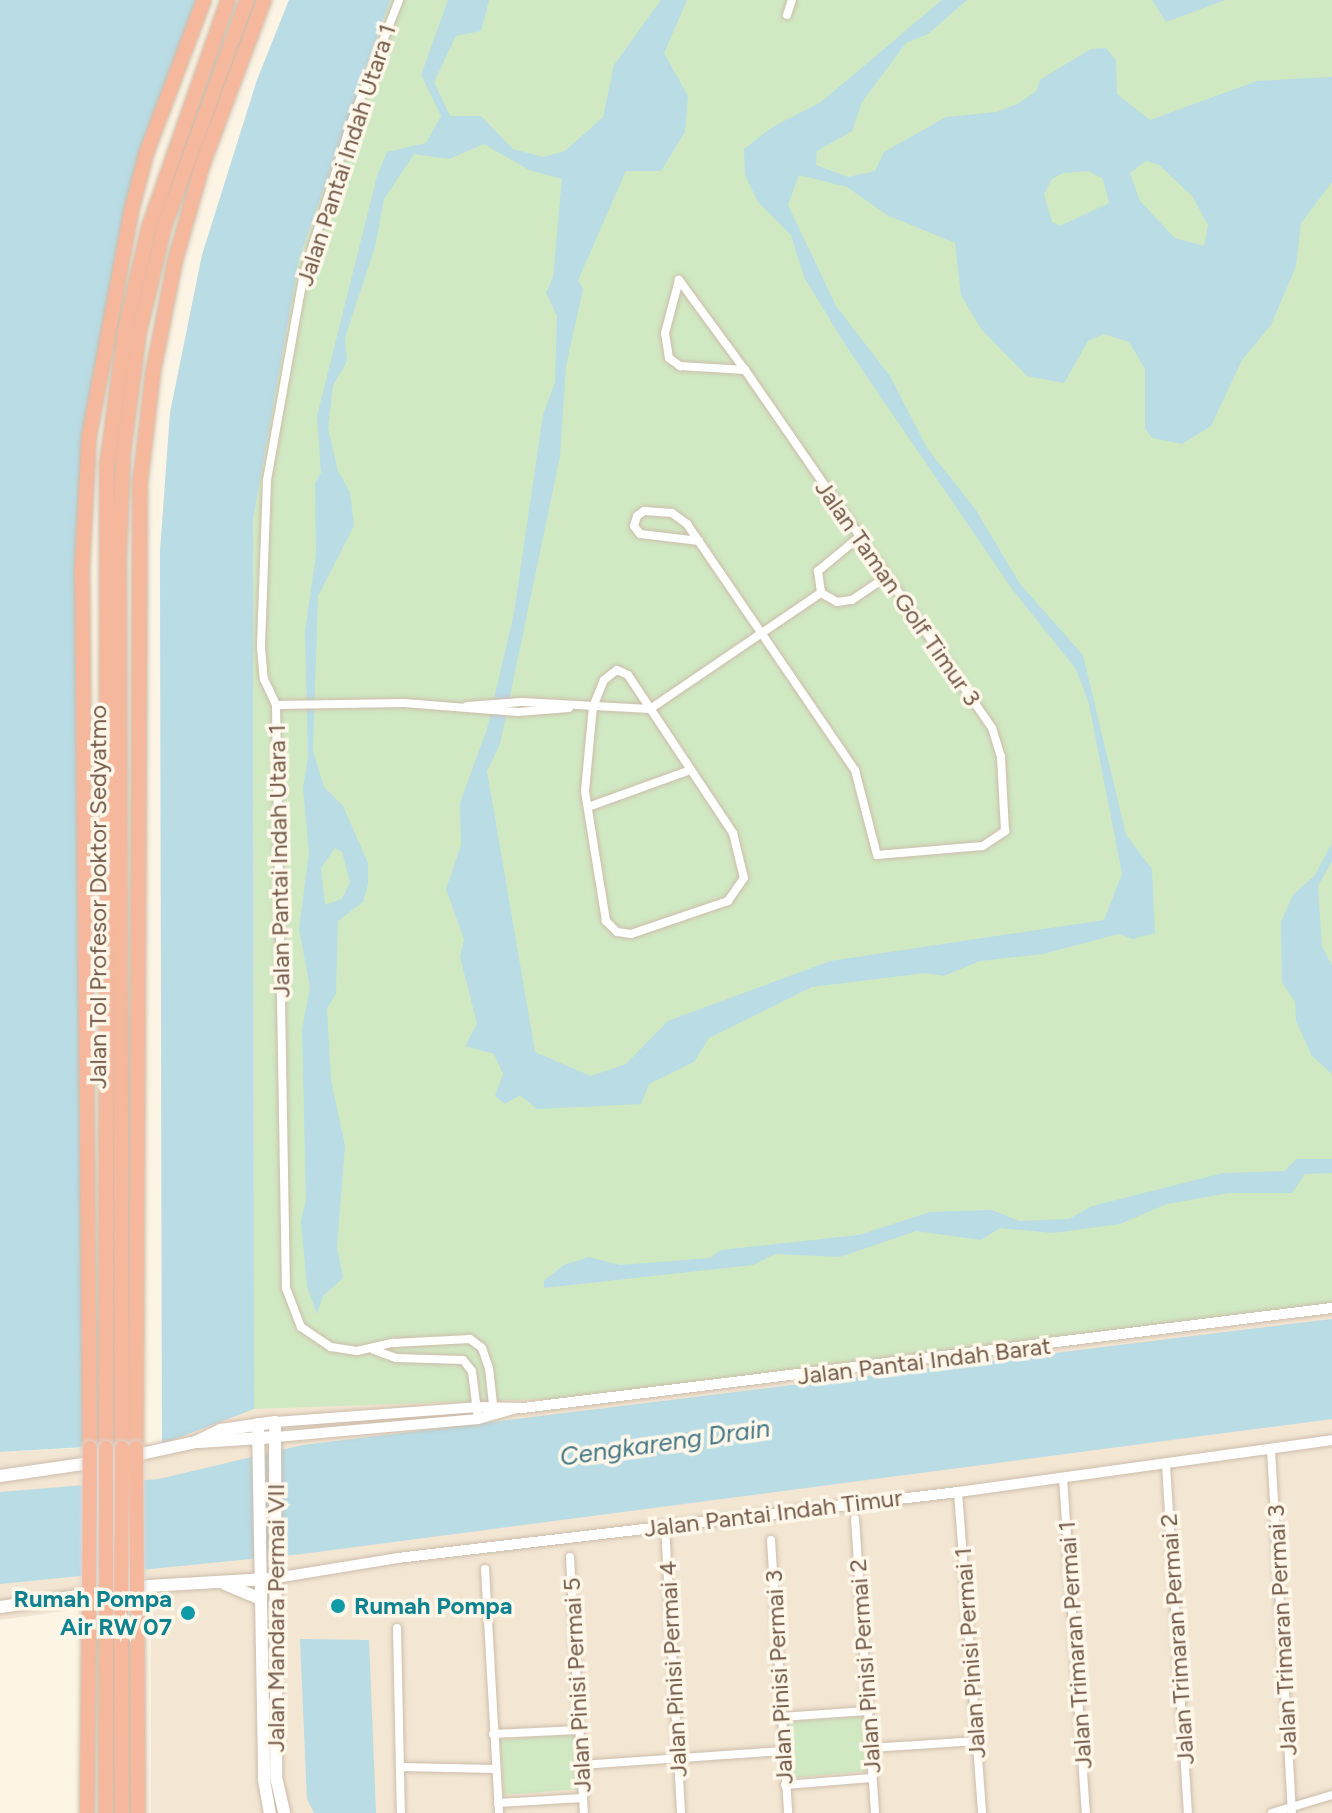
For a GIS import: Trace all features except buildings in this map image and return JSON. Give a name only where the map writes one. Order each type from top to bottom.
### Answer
[{"type":"highway","name":"Jalan Tol Profesor Doktor Sedyatmo","points":[[87,1813],[90,1448],[82,585],[89,437],[131,212],[146,154],[204,0]]},
{"type":"highway","name":"Jalan Tol Profesor Doktor Sedyatmo","points":[[106,1813],[107,465],[125,331],[149,227],[228,0]]},
{"type":"highway","name":"Jalan Tol Profesor Doktor Sedyatmo","points":[[138,1813],[137,1609],[129,1448],[119,559],[123,454],[139,333],[164,227],[247,0]]},
{"type":"highway","name":"Jalan Tol Profesor Doktor Sedyatmo","points":[[122,1813],[121,1611],[129,1448],[140,483],[153,372],[175,261],[202,166],[264,0]]},
{"type":"main road","name":"Jalan Pantai Indah Barat","points":[[196,1442],[221,1430],[275,1422]]},
{"type":"main road","name":"Jalan Mandara Permai VII","points":[[275,1422],[276,1777],[284,1813]]},
{"type":"main road","name":"Jalan Mandara Permai VII","points":[[258,1424],[264,1780],[270,1813]]},
{"type":"main road","name":"Jalan Pantai Indah Barat","points":[[0,1476],[196,1442],[276,1443]]},
{"type":"main road","name":"Jalan Pantai Indah Timur","points":[[0,1607],[214,1582],[276,1578]]},
{"type":"main road","name":"Jalan Pantai Indah Timur","points":[[214,1582],[260,1599]]},
{"type":"street","name":"Jalan Pantai Indah Utara 1","points":[[399,0],[350,126],[308,262],[281,381],[267,481],[261,647],[264,679],[276,705],[286,1288],[301,1327],[331,1347],[373,1350],[396,1358],[463,1360],[472,1371],[478,1419]]},
{"type":"street","points":[[787,15],[792,0]]},
{"type":"street","name":"Jalan Taman Golf Timur 3","points":[[745,370],[680,366],[669,358],[665,333],[679,280],[745,370],[992,728],[1001,757],[1005,831],[983,846],[877,855],[855,770],[762,634]]},
{"type":"street","points":[[699,541],[640,534],[634,526],[637,516],[644,511],[672,513],[699,541],[762,634]]},
{"type":"street","points":[[821,593],[818,571],[858,538]]},
{"type":"street","points":[[821,593],[837,602],[852,600],[886,577]]},
{"type":"street","points":[[490,706],[518,712],[570,707],[650,709],[821,593]]},
{"type":"street","points":[[617,670],[628,675],[688,771],[733,833],[744,878],[728,901],[631,934],[617,932],[606,921],[588,807],[593,707],[604,680],[617,670]]},
{"type":"street","points":[[276,705],[334,702],[490,706],[522,702],[570,707]]},
{"type":"street","points":[[588,807],[688,771]]},
{"type":"street","name":"Jalan Pantai Indah Barat","points":[[275,1422],[477,1407],[493,1411],[516,1409],[1332,1308]]},
{"type":"street","name":"Jalan Pantai Indah Utara 1","points":[[373,1350],[393,1343],[470,1339],[482,1348],[489,1368],[493,1411]]},
{"type":"street","name":"Jalan Pantai Indah Barat","points":[[276,1443],[478,1419],[493,1411]]},
{"type":"street","name":"Jalan Pantai Indah Timur","points":[[276,1578],[398,1558],[958,1492],[1332,1440]]},
{"type":"street","name":"Jalan Trimaran Permai 3","points":[[1271,1449],[1292,1811]]},
{"type":"street","name":"Jalan Trimaran Permai 2","points":[[1166,1465],[1188,1813]]},
{"type":"street","name":"Jalan Trimaran Permai 1","points":[[1063,1478],[1086,1813]]},
{"type":"street","name":"Jalan Pinisi Permai 1","points":[[958,1492],[982,1813]]},
{"type":"street","name":"Jalan Pinisi Permai 2","points":[[855,1519],[875,1813]]},
{"type":"street","name":"Jalan Pinisi Permai 4","points":[[665,1526],[681,1813]]},
{"type":"street","name":"Jalan Pinisi Permai 3","points":[[771,1540],[788,1813]]},
{"type":"street","name":"Jalan Pinisi Permai 5","points":[[570,1557],[584,1813]]},
{"type":"street","points":[[485,1569],[498,1808],[583,1798]]},
{"type":"street","points":[[397,1628],[401,1813]]},
{"type":"street","points":[[781,1717],[867,1711]]},
{"type":"street","points":[[493,1734],[579,1730]]},
{"type":"street","points":[[870,1748],[977,1741]]},
{"type":"street","points":[[581,1765],[783,1751]]},
{"type":"street","points":[[401,1767],[496,1769]]},
{"type":"street","points":[[785,1785],[872,1778]]},
{"type":"street","points":[[1272,1813],[1292,1811],[1332,1795]]},
{"type":"shaded area","points":[[289,0],[1332,0],[1332,1813],[151,1813],[151,1599],[0,1620],[0,1452],[162,1444],[160,552],[170,413],[202,255],[257,80]]},
{"type":"green space","points":[[390,0],[1332,0],[1332,1303],[575,1398],[254,1409],[253,520],[299,259]]},
{"type":"green space","points":[[865,1715],[869,1771],[791,1778],[786,1722]]},
{"type":"green space","points":[[575,1734],[579,1789],[504,1795],[500,1740]]},
{"type":"water","points":[[0,0],[202,0],[141,161],[83,439],[85,1447],[0,1452]]},
{"type":"water","points":[[289,0],[390,0],[299,259],[253,520],[254,1409],[162,1444],[160,552],[170,413],[202,255],[257,80]]},
{"type":"water","points":[[448,0],[489,0],[481,31],[456,36],[434,82],[450,116],[481,116],[513,149],[543,157],[565,151],[603,117],[614,65],[661,0],[687,0],[664,53],[688,96],[685,132],[661,171],[626,171],[578,280],[583,289],[566,366],[560,456],[500,744],[487,771],[535,1052],[591,1076],[626,1064],[668,1021],[830,961],[1104,920],[1122,874],[1089,704],[1076,669],[1012,589],[846,346],[804,277],[791,235],[758,202],[745,175],[744,149],[771,128],[821,102],[942,0],[967,0],[928,34],[906,43],[862,102],[852,131],[817,151],[816,165],[848,177],[875,171],[884,152],[946,117],[997,112],[1019,103],[1036,91],[1041,79],[1091,49],[1106,48],[1116,60],[1117,94],[1150,120],[1257,81],[1332,77],[1332,182],[1301,223],[1296,266],[1271,325],[1242,360],[1211,426],[1182,444],[1152,438],[1145,428],[1145,369],[1129,342],[1104,334],[1088,341],[1064,383],[1027,376],[981,329],[961,295],[955,243],[887,215],[847,187],[799,175],[788,205],[836,306],[890,376],[927,448],[976,510],[1020,584],[1083,655],[1126,835],[1152,869],[1155,933],[1133,939],[1119,934],[1043,954],[980,961],[944,976],[925,973],[812,987],[709,1038],[694,1062],[649,1084],[641,1104],[537,1109],[520,1095],[505,1104],[495,1096],[503,1074],[494,1054],[465,1046],[477,1024],[460,957],[464,939],[446,889],[461,845],[460,803],[487,729],[514,613],[543,415],[555,382],[557,316],[546,293],[553,277],[562,179],[529,170],[484,144],[449,159],[414,154],[384,199],[375,247],[345,338],[347,361],[333,386],[328,428],[338,471],[350,492],[354,526],[318,596],[313,751],[324,787],[343,806],[368,863],[368,884],[363,902],[338,921],[336,994],[327,1008],[331,1080],[345,1146],[337,1247],[343,1278],[323,1296],[317,1314],[307,1287],[301,1221],[306,1200],[302,1030],[310,987],[299,929],[309,853],[303,788],[308,757],[305,631],[316,554],[315,483],[321,473],[317,416],[377,176],[387,152],[426,143],[441,116],[421,75]],"holes":[[[1146,161],[1159,165],[1192,196],[1208,225],[1204,246],[1175,238],[1140,201],[1130,173]],[[1089,171],[1103,179],[1109,203],[1060,226],[1052,222],[1044,194],[1052,179],[1063,173]],[[335,848],[342,852],[350,882],[342,899],[325,905],[321,868]]]},
{"type":"water","points":[[1152,0],[1225,0],[1166,22]]},
{"type":"water","points":[[1332,843],[1332,861],[1318,886],[1322,946],[1332,966],[1332,1074],[1312,1056],[1296,1021],[1295,1002],[1282,982],[1281,922],[1293,895],[1315,875]]},
{"type":"water","points":[[1296,1159],[1332,1159],[1332,1173],[1305,1174],[1292,1193],[1229,1193],[1167,1204],[1120,1224],[1053,1233],[1000,1228],[981,1240],[916,1231],[840,1257],[775,1254],[753,1265],[544,1288],[544,1281],[564,1265],[589,1257],[620,1265],[710,1258],[721,1250],[859,1235],[930,1212],[992,1210],[1019,1221],[1069,1219],[1092,1206],[1223,1173],[1285,1171]]},
{"type":"water","name":"Cengkareng Drain","points":[[1332,1319],[1332,1419],[302,1554],[0,1584],[0,1492],[159,1479],[303,1445]]},
{"type":"water","points":[[300,1639],[369,1640],[376,1813],[314,1813],[307,1799]]},
{"type":"place","name":"Rumah Pompa","points":[[338,1606]]},
{"type":"place","name":"Rumah Pompa Air RW 07","points":[[188,1613]]}]
